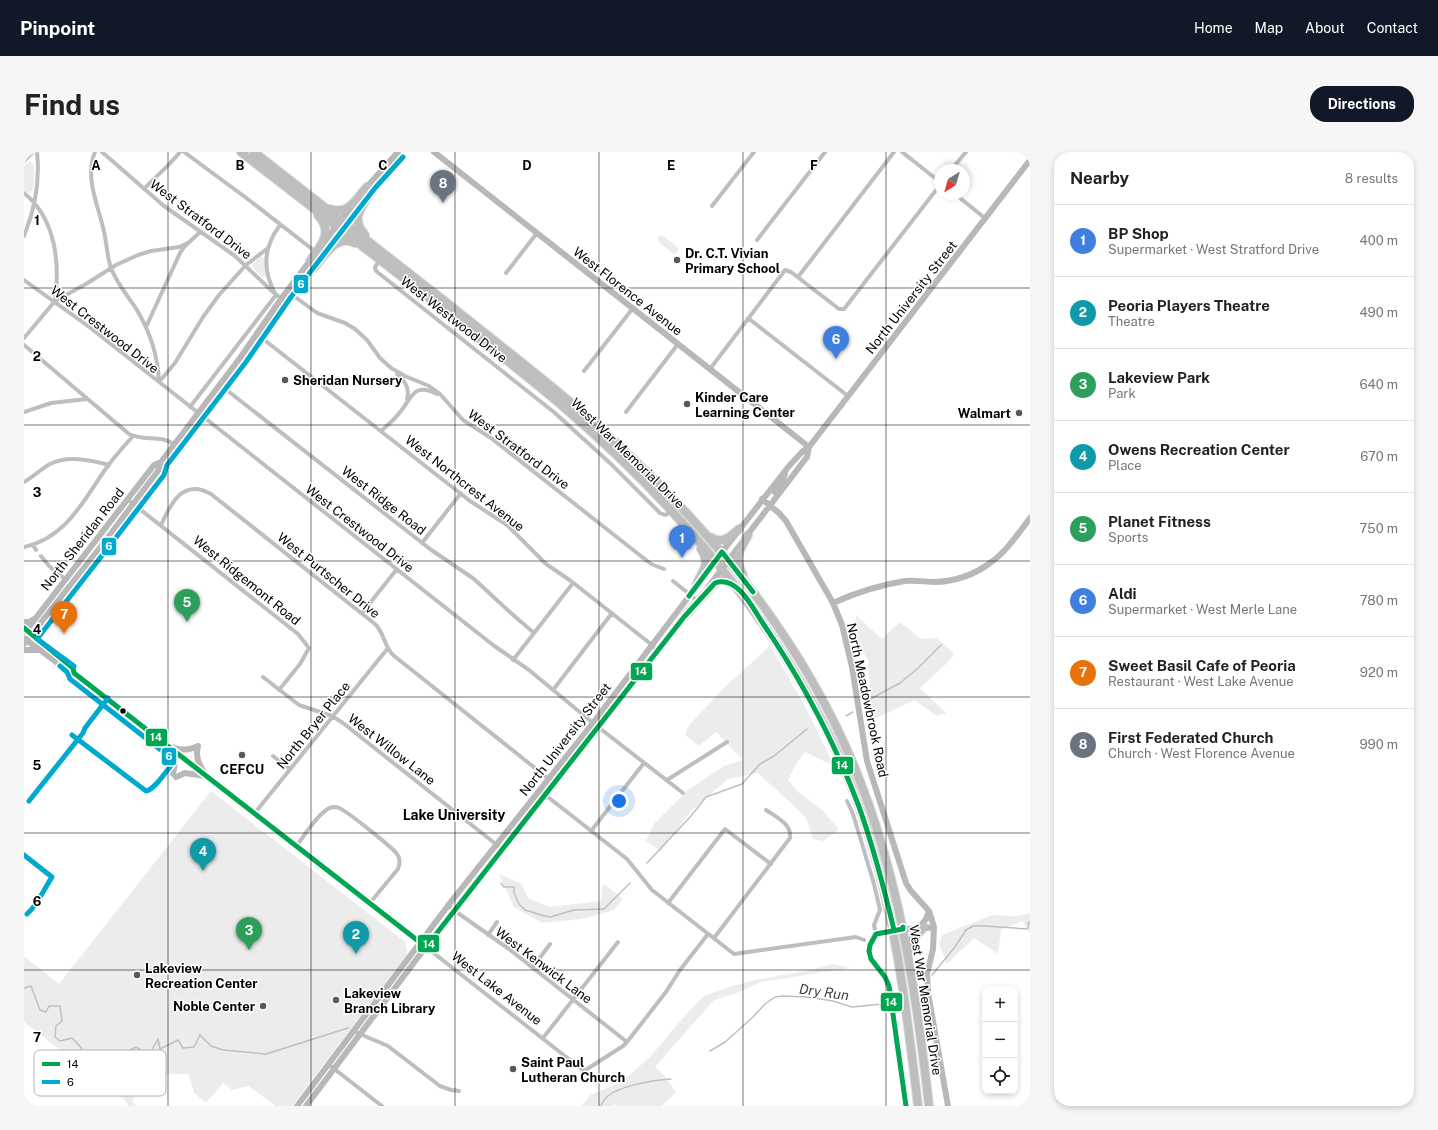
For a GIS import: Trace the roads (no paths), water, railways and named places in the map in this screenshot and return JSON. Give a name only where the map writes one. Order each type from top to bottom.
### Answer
[{"type":"highway","name":"West War Memorial Drive","points":[[241,152],[294,193],[395,262],[620,446],[703,530],[768,611],[819,694],[853,764],[881,840],[908,953],[923,1057],[928,1106]]},
{"type":"highway","name":"West War Memorial Drive","points":[[254,152],[311,197],[380,260],[538,380],[650,489],[715,560],[738,588],[778,644],[819,714],[838,754],[859,805],[873,849],[894,930],[918,1106]]},
{"type":"highway","points":[[311,197],[327,208],[340,212],[348,208],[369,191]]},
{"type":"highway","points":[[369,191],[358,213],[358,226],[367,237],[395,262]]},
{"type":"highway","points":[[294,193],[318,215],[325,228],[326,234],[324,240],[312,265]]},
{"type":"highway","points":[[312,265],[342,240],[352,242],[380,260]]},
{"type":"highway","points":[[671,512],[694,540],[706,558],[705,568],[696,586]]},
{"type":"highway","points":[[703,530],[713,538],[720,540],[727,539],[739,529]]},
{"type":"highway","points":[[748,535],[738,553],[739,566],[742,574],[768,611]]},
{"type":"highway","points":[[684,617],[697,601],[719,580],[728,581],[738,588]]},
{"type":"highway","points":[[908,953],[913,939],[922,927]]},
{"type":"main road","name":"North Sheridan Road","points":[[25,641],[134,504],[158,471],[161,462],[197,413],[258,335],[293,296],[312,265],[399,152]]},
{"type":"main road","name":"West Florence Avenue","points":[[434,152],[809,447]]},
{"type":"main road","name":"North University Street","points":[[306,1106],[454,910],[546,795],[652,645],[715,560],[786,468],[809,447],[1030,160]]},
{"type":"main road","name":"North Sheridan Road","points":[[258,335],[279,297],[287,291],[312,265]]},
{"type":"main road","name":"North University Street","points":[[697,601],[807,457],[809,447]]},
{"type":"main road","name":"North Sheridan Road","points":[[25,630],[154,465],[161,462]]},
{"type":"main road","points":[[770,506],[771,498],[781,484],[786,468]]},
{"type":"main road","name":"North Meadowbrook Road","points":[[762,500],[786,521],[833,603],[841,621],[847,642],[869,769],[906,883],[911,891],[929,911],[934,927],[933,949],[927,974],[928,993],[948,1106]]},
{"type":"main road","points":[[81,558],[90,552],[98,543],[106,540],[104,537],[105,534],[112,524],[116,513]]},
{"type":"main road","points":[[833,603],[862,591],[883,585],[912,581],[946,581],[980,570],[999,556],[1030,518]]},
{"type":"main road","points":[[60,598],[61,591],[67,583],[65,579]]},
{"type":"main road","name":"North University Street","points":[[297,1106],[420,942],[548,778],[595,725],[684,617]]},
{"type":"main road","points":[[24,622],[29,622],[35,618]]},
{"type":"main road","points":[[41,622],[40,631],[42,642]]},
{"type":"main road","name":"West Lake Avenue","points":[[25,630],[32,634],[73,668],[74,672]]},
{"type":"main road","name":"West Lake Avenue","points":[[25,641],[70,672],[74,672],[296,847],[426,947]]},
{"type":"main road","points":[[24,650],[40,650]]},
{"type":"main road","points":[[167,745],[175,763],[174,775],[185,773],[207,777]]},
{"type":"main road","points":[[167,745],[185,750],[198,746],[196,754],[197,759],[207,777]]},
{"type":"main road","points":[[922,927],[929,911]]},
{"type":"main road","points":[[906,1106],[889,986],[885,977],[871,959],[869,951],[870,945],[876,934],[894,930],[934,927]]},
{"type":"street","points":[[24,160],[33,152]]},
{"type":"street","points":[[24,236],[34,203],[37,180],[37,152]]},
{"type":"street","points":[[95,152],[92,162],[92,180],[111,268],[146,327],[156,356],[158,382]]},
{"type":"street","name":"West Stratford Drive","points":[[102,152],[171,212],[229,251],[287,303]]},
{"type":"street","points":[[144,190],[180,152]]},
{"type":"street","points":[[184,152],[312,249]]},
{"type":"street","points":[[712,206],[754,152]]},
{"type":"street","points":[[757,240],[825,152]]},
{"type":"street","points":[[798,277],[894,152]]},
{"type":"street","points":[[902,152],[934,178]]},
{"type":"street","points":[[957,164],[966,152]]},
{"type":"street","points":[[710,369],[785,270],[798,277],[839,309],[843,310],[934,191]]},
{"type":"street","points":[[24,192],[34,203],[46,221],[53,242],[57,271],[54,301]]},
{"type":"street","points":[[962,200],[986,219]]},
{"type":"street","points":[[190,407],[279,297],[269,281],[266,258],[272,236],[280,225]]},
{"type":"street","points":[[146,327],[178,256],[183,248],[200,232]]},
{"type":"street","points":[[506,273],[536,233]]},
{"type":"street","points":[[24,338],[54,301],[88,283],[111,268],[138,255],[179,247],[188,243]]},
{"type":"street","points":[[158,382],[175,363],[214,301],[246,265],[268,248]]},
{"type":"street","name":"West Westwood Drive","points":[[380,260],[374,267],[377,272],[529,392],[577,433],[660,513],[665,515],[671,512]]},
{"type":"street","name":"West Crestwood Drive","points":[[24,280],[88,326],[683,793]]},
{"type":"street","name":"West Stratford Drive","points":[[287,291],[317,313],[345,323],[355,329],[367,340],[389,367],[401,374],[430,386],[465,422],[491,438],[651,564],[664,569]]},
{"type":"street","points":[[584,371],[633,308]]},
{"type":"street","points":[[748,318],[848,396]]},
{"type":"street","name":"West Northcrest Avenue","points":[[258,335],[461,493],[507,525],[546,564],[573,583],[652,645],[657,651]]},
{"type":"street","points":[[626,412],[678,344]]},
{"type":"street","points":[[24,345],[133,436],[140,438],[165,439],[174,444]]},
{"type":"street","points":[[389,367],[405,383],[408,392],[406,403]]},
{"type":"street","points":[[529,392],[538,380]]},
{"type":"street","name":"West Ridge Road","points":[[219,384],[422,543],[478,582],[534,633]]},
{"type":"street","points":[[381,431],[395,418],[413,393],[423,390],[435,393],[445,400]]},
{"type":"street","points":[[24,412],[53,403],[87,399]]},
{"type":"street","points":[[24,547],[33,545],[55,534],[67,524],[108,465],[133,436]]},
{"type":"street","points":[[24,482],[46,467],[61,461],[76,460],[108,465]]},
{"type":"street","name":"West Purtscher Drive","points":[[161,525],[172,503],[182,493],[193,489],[208,492],[362,613],[379,628],[388,648],[393,654],[554,783]]},
{"type":"street","points":[[422,543],[461,493]]},
{"type":"street","name":"West Ridgemont Road","points":[[127,499],[298,634],[309,648],[300,664],[279,690]]},
{"type":"street","points":[[33,545],[36,550]]},
{"type":"street","points":[[41,556],[49,566],[65,579]]},
{"type":"street","points":[[362,613],[397,569]]},
{"type":"street","points":[[673,581],[697,601]]},
{"type":"street","points":[[513,660],[573,583]]},
{"type":"street","points":[[553,690],[612,614]]},
{"type":"street","name":"North Bryer Place","points":[[254,814],[388,648]]},
{"type":"street","name":"West Willow Lane","points":[[263,677],[301,706],[332,716],[375,748],[502,849]]},
{"type":"street","points":[[667,780],[728,742]]},
{"type":"street","points":[[273,756],[290,769]]},
{"type":"street","points":[[591,831],[644,763]]},
{"type":"street","points":[[539,790],[627,859],[648,885],[668,903],[734,954],[856,937],[864,940]]},
{"type":"street","points":[[847,801],[855,821],[874,884],[880,910],[874,924],[876,934]]},
{"type":"street","points":[[296,847],[320,816],[328,809],[333,807],[338,808],[348,814],[393,850],[400,859],[398,869],[369,904]]},
{"type":"street","points":[[714,938],[790,838],[791,832],[789,827],[766,810]]},
{"type":"street","points":[[668,903],[725,829],[771,864]]},
{"type":"street","name":"West Kenwick Lane","points":[[448,906],[533,967],[627,1042]]},
{"type":"street","points":[[488,935],[497,922]]},
{"type":"street","points":[[627,1042],[708,934]]},
{"type":"street","points":[[543,1038],[618,942]]},
{"type":"street","points":[[533,967],[550,944]]},
{"type":"street","name":"West Lake Avenue","points":[[426,947],[584,1071],[627,1042]]},
{"type":"street","points":[[352,1031],[388,1046],[442,1087],[453,1091],[459,1091]]},
{"type":"street","points":[[328,1064],[382,1106]]},
{"type":"waterway","points":[[863,703],[900,683],[917,669],[941,645]]},
{"type":"waterway","points":[[846,716],[853,712]]},
{"type":"waterway","points":[[647,863],[691,816],[706,797],[742,784],[760,764],[774,756],[807,729]]},
{"type":"waterway","points":[[501,883],[504,887],[514,887],[514,893],[519,904],[525,910],[550,917],[574,910],[604,909],[630,883]]},
{"type":"waterway","name":"Dry Run","points":[[932,975],[955,947],[966,930],[973,926],[1027,929],[1029,925],[1028,923],[1030,922]]},
{"type":"waterway","points":[[24,988],[31,986],[40,1010],[46,1012],[49,1006],[60,1006],[62,1021],[56,1026],[55,1037],[60,1041],[72,1038],[82,1050]]},
{"type":"waterway","name":"Dry Run","points":[[710,1051],[725,1042],[765,1004],[775,997],[807,997],[833,1001],[852,1007],[883,1004]]},
{"type":"waterway","points":[[152,1050],[158,1039],[160,1049],[178,1040],[183,1048],[194,1047],[200,1035],[211,1046],[223,1050],[266,1054],[348,1028]]},
{"type":"waterway","points":[[130,1050],[136,1047],[141,1050]]},
{"type":"waterway","name":"Dry Run","points":[[601,1106],[606,1098],[618,1090],[646,1082],[671,1079]]},
{"type":"place","name":"First Federated Church","points":[[443,203]]},
{"type":"place","name":"Dr. C.T. Vivian Primary School","points":[[677,260]]},
{"type":"place","name":"Aldi","points":[[836,359]]},
{"type":"place","name":"Sheridan Nursery","points":[[285,380]]},
{"type":"place","name":"Kinder Care Learning Center","points":[[687,404]]},
{"type":"place","name":"Walmart","points":[[1019,413]]},
{"type":"place","name":"BP Shop","points":[[682,558]]},
{"type":"place","name":"Planet Fitness","points":[[187,622]]},
{"type":"place","name":"Sweet Basil Cafe of Peoria","points":[[64,634]]},
{"type":"place","name":"CEFCU","points":[[242,755]]},
{"type":"place","name":"Owens Recreation Center","points":[[203,871]]},
{"type":"place","name":"Lakeview Park","points":[[249,950]]},
{"type":"place","name":"Peoria Players Theatre","points":[[356,954]]},
{"type":"place","name":"Lakeview Recreation Center","points":[[137,975]]},
{"type":"place","name":"Lakeview Branch Library","points":[[336,1000]]},
{"type":"place","name":"Noble Center","points":[[263,1006]]},
{"type":"place","name":"Saint Paul Lutheran Church","points":[[513,1069]]},
{"type":"district","name":"Lake University","points":[[454,815]]}]
